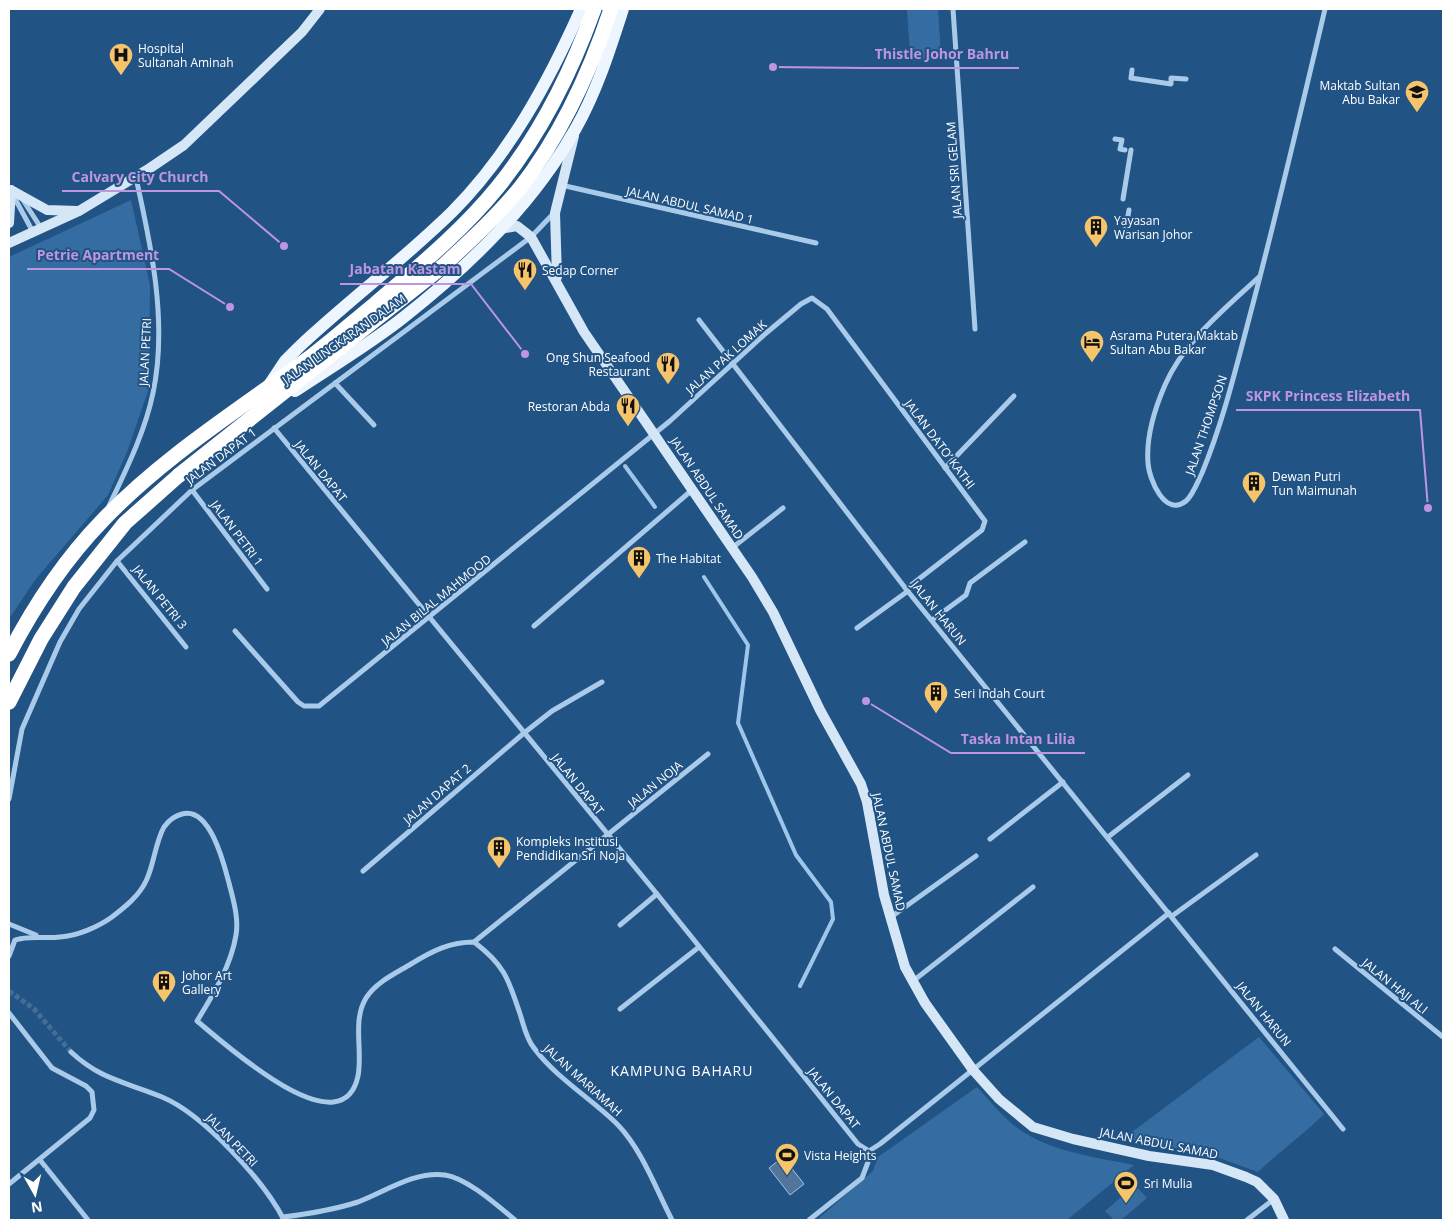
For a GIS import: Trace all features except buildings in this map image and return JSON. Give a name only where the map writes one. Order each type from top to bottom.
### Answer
[{"type":"highway","name":"JALAN LINGKARAN DALAM","points":[[9,702],[41,639],[74,587],[124,523],[178,476],[231,435],[318,358],[451,237],[497,188],[534,136],[564,82],[594,9]]},
{"type":"highway","name":"JALAN LINGKARAN DALAM","points":[[9,654],[57,576],[103,520],[163,465],[267,388],[318,358],[443,266],[481,231],[520,188],[552,142],[583,84],[611,9]]},
{"type":"main road","name":"JALAN LINGKARAN DALAM","points":[[267,388],[285,361],[298,347],[406,255],[452,212],[476,186],[518,128],[546,82],[560,57],[581,9]]},
{"type":"main road","name":"JALAN LINGKARAN DALAM","points":[[231,435],[403,318],[467,263],[533,194],[576,128],[608,58],[623,9]]},
{"type":"street","points":[[9,243],[79,211],[184,145],[302,32],[320,9]]},
{"type":"street","name":"JALAN SRI GELAM","points":[[953,9],[975,329]]},
{"type":"street","name":"JALAN THOMPSON","points":[[1260,276],[1195,339],[1166,383],[1157,406],[1148,463],[1153,487],[1162,498],[1172,504],[1182,503],[1187,500],[1201,475],[1225,408],[1260,276],[1325,9]]},
{"type":"street","points":[[1132,70],[1131,78],[1171,84],[1172,78],[1186,79]]},
{"type":"street","name":"JALAN ABDUL SAMAD","points":[[557,280],[555,213],[560,185],[576,128]]},
{"type":"street","points":[[1115,139],[1122,140],[1120,149],[1128,150],[1123,199]]},
{"type":"street","name":"JALAN PETRI","points":[[103,520],[130,462],[153,393],[157,354],[158,313],[148,244],[135,177]]},
{"type":"street","name":"JALAN ABDUL SAMAD 1","points":[[560,185],[816,243]]},
{"type":"street","points":[[10,188],[47,210],[79,211]]},
{"type":"street","points":[[9,223],[10,188]]},
{"type":"street","points":[[10,188],[25,202],[37,231]]},
{"type":"street","points":[[10,188],[17,205],[37,231]]},
{"type":"street","points":[[1125,233],[1129,210]]},
{"type":"street","name":"JALAN DAPAT 1","points":[[9,799],[22,729],[56,650],[79,609],[118,561],[192,490],[531,237],[555,213]]},
{"type":"street","points":[[500,229],[517,226],[531,237]]},
{"type":"street","name":"JALAN ABDUL SAMAD","points":[[531,237],[557,280],[584,332],[655,433],[773,612],[820,710],[861,784],[868,802],[890,918],[905,967],[912,982],[973,1070],[999,1099],[1034,1127],[1073,1139],[1149,1156],[1213,1165],[1257,1182],[1274,1199],[1284,1220]]},
{"type":"street","name":"JALAN PAK LOMAK","points":[[655,433],[733,362],[801,304],[812,298]]},
{"type":"street","name":"JALAN DATO’ KATHI","points":[[812,298],[827,309],[982,516],[985,526],[907,590]]},
{"type":"street","name":"JALAN HARUN","points":[[699,320],[907,590],[1344,1129]]},
{"type":"street","points":[[335,383],[374,425]]},
{"type":"street","points":[[945,468],[1014,396]]},
{"type":"street","name":"JALAN DAPAT","points":[[274,428],[429,619],[657,894],[858,1144],[869,1151]]},
{"type":"street","name":"JALAN BILAL MAHMOOD","points":[[235,631],[298,702],[304,706],[319,706],[429,619],[655,433]]},
{"type":"street","name":"JALAN PETRI 1","points":[[192,490],[267,589]]},
{"type":"street","points":[[534,626],[674,505],[693,491]]},
{"type":"street","points":[[732,548],[783,508]]},
{"type":"street","points":[[932,620],[966,595],[970,583],[1025,542]]},
{"type":"street","name":"JALAN PETRI 3","points":[[118,561],[186,646]]},
{"type":"street","points":[[857,628],[907,590]]},
{"type":"street","name":"JALAN DAPAT 2","points":[[363,871],[524,733],[552,711],[602,682]]},
{"type":"street","name":"JALAN NOJA","points":[[474,942],[708,754]]},
{"type":"street","points":[[1108,837],[1188,775]]},
{"type":"street","points":[[990,839],[1063,782]]},
{"type":"street","points":[[9,956],[14,940],[38,936],[60,937],[79,932],[110,918],[125,907],[137,896],[146,882],[164,828],[172,817],[185,813],[195,815],[204,822],[215,839],[236,913],[236,934],[224,971],[197,1022],[251,1064],[291,1090],[326,1103],[342,1100],[349,1095],[356,1084],[358,1073],[358,1028],[361,1010],[372,992],[395,973],[430,952],[449,944],[474,942]]},
{"type":"street","points":[[809,1220],[862,1178],[868,1162],[869,1151],[1171,914],[1256,855]]},
{"type":"street","points":[[890,918],[976,856]]},
{"type":"street","points":[[912,982],[1033,887]]},
{"type":"street","points":[[620,924],[657,894]]},
{"type":"street","points":[[9,924],[38,936]]},
{"type":"street","name":"JALAN MARIAMAH","points":[[474,942],[493,956],[506,974],[532,1046],[543,1060],[594,1102],[620,1127],[638,1152],[672,1220]]},
{"type":"street","points":[[620,1009],[699,947]]},
{"type":"street","name":"JALAN HAJI ALI","points":[[1335,949],[1443,1037]]},
{"type":"street","points":[[9,1013],[52,1068],[86,1086],[92,1092],[94,1101],[90,1118],[9,1184]]},
{"type":"street","name":"JALAN PETRI","points":[[70,1052],[87,1068],[112,1080],[164,1098],[200,1120],[267,1192],[283,1219]]},
{"type":"street","points":[[40,1160],[88,1220]]},
{"type":"street","points":[[283,1219],[358,1202],[425,1175],[446,1175],[468,1185],[493,1201],[515,1220]]},
{"type":"street","points":[[1247,1220],[1274,1199]]},
{"type":"shaded area","points":[[907,9],[938,9],[941,56],[936,60],[914,61],[910,56]]},
{"type":"shaded area","points":[[131,200],[150,285],[149,388],[127,452],[108,495],[35,580],[9,619],[9,257]]},
{"type":"shaded area","points":[[1259,1037],[1324,1114],[1258,1172],[1211,1155],[1124,1138]]},
{"type":"shaded area","points":[[977,1087],[1011,1123],[1024,1133],[1038,1140],[1070,1152],[1134,1165],[1067,1220],[817,1220],[873,1171],[878,1157]]},
{"type":"shaded area","name":"Vista Heights","points":[[783,1157],[804,1184],[790,1195],[769,1168]]},
{"type":"shaded area","name":"Sri Mulia","points":[[1135,1185],[1147,1198],[1121,1220],[1114,1220],[1105,1211]]},
{"type":"waterway","points":[[625,466],[655,507]]},
{"type":"waterway","points":[[704,577],[748,645],[738,723],[796,855],[831,902],[833,919],[800,986]]},
{"type":"tunnel","points":[[9,991],[34,1009],[71,1052]]},
{"type":"place","name":"Thistle Johor Bahru","points":[[773,67]]},
{"type":"place","name":"Hospital Sultanah Aminah","points":[[121,76]]},
{"type":"place","name":"Maktab Sultan Abu Bakar","points":[[1417,113]]},
{"type":"place","name":"Calvary City Church","points":[[284,246]]},
{"type":"place","name":"Yayasan Warisan Johor","points":[[1096,248]]},
{"type":"place","name":"Sedap Corner","points":[[525,291]]},
{"type":"place","name":"Petrie Apartment","points":[[230,307]]},
{"type":"place","name":"Jabatan Kastam","points":[[525,354]]},
{"type":"place","name":"Asrama Putera Maktab Sultan Abu Bakar","points":[[1092,363]]},
{"type":"place","name":"Ong Shun Seafood Restaurant","points":[[668,385]]},
{"type":"place","name":"Restoran Abda","points":[[628,427]]},
{"type":"place","name":"Dewan Putri Tun Maimunah","points":[[1254,504]]},
{"type":"place","name":"SKPK Princess Elizabeth","points":[[1428,508]]},
{"type":"place","name":"The Habitat","points":[[639,579]]},
{"type":"place","name":"Taska Intan Lilia","points":[[866,701]]},
{"type":"place","name":"Seri Indah Court","points":[[936,714]]},
{"type":"place","name":"Kompleks Institusi Pendidikan Sri Noja","points":[[499,869]]},
{"type":"place","name":"Johor Art Gallery","points":[[164,1003]]},
{"type":"place","name":"Vista Heights","points":[[787,1176]]},
{"type":"place","name":"Sri Mulia","points":[[1126,1204]]},
{"type":"district","name":"KAMPUNG BAHARU","points":[[682,1070]]}]
